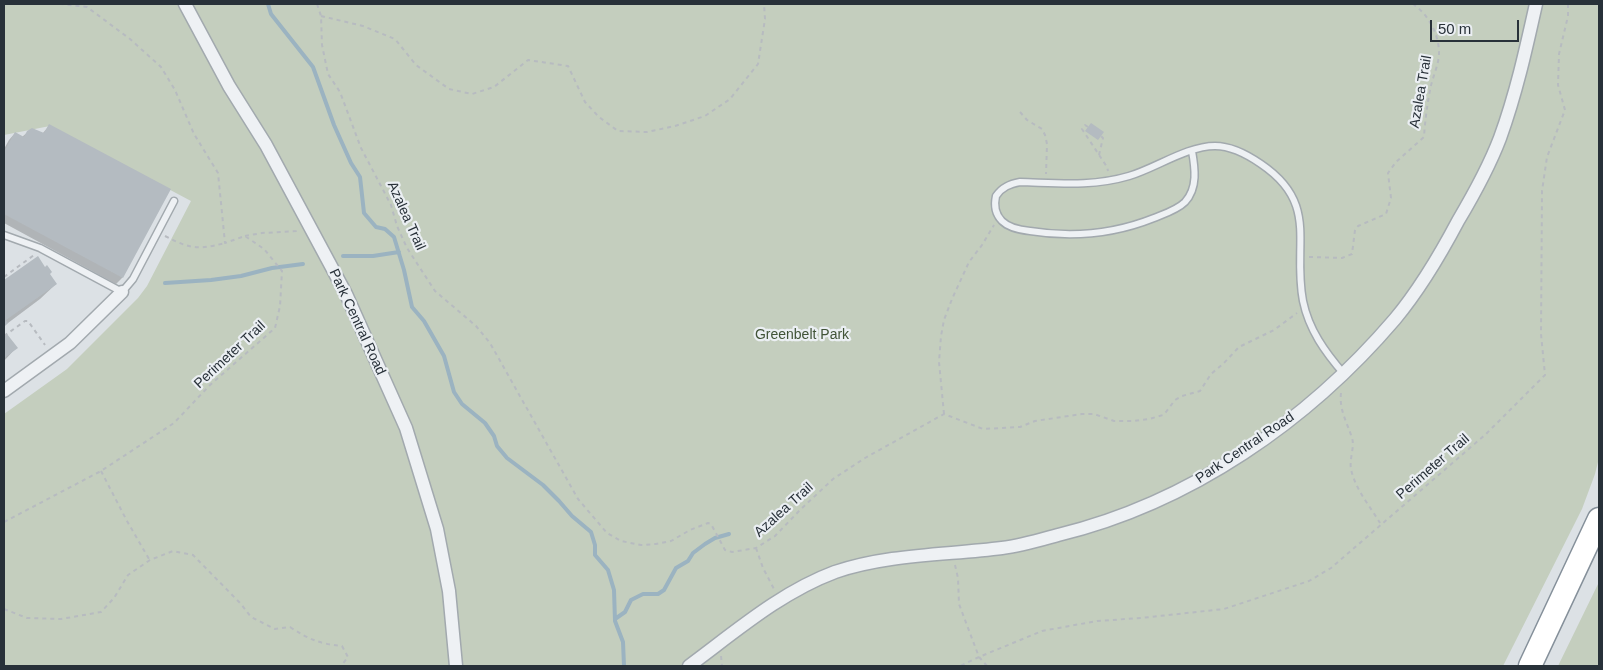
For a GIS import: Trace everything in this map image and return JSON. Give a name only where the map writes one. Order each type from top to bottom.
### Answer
[{"type":"highway","points":[[1530,666],[1599,519]]},
{"type":"highway","points":[[1534,666],[1599,554]]},
{"type":"street","name":"Park Central Road","points":[[185,4],[220,70],[266,145],[350,302],[406,428],[437,529],[449,591],[456,666]]},
{"type":"street","name":"Park Central Road","points":[[689,666],[775,603],[811,582],[837,572],[878,561],[1006,547],[1061,535],[1122,515],[1181,490],[1266,438],[1344,374],[1396,318],[1433,266],[1482,179],[1500,140],[1517,87],[1536,4]]},
{"type":"street","points":[[4,391],[70,343],[122,292]]},
{"type":"lane","points":[[1192,151],[1195,179],[1189,196],[1179,207],[1145,222],[1108,232],[1065,235],[1021,230],[1006,225],[999,217],[995,201],[998,192],[1005,186],[1020,182],[1075,185],[1110,181],[1146,170],[1192,151],[1213,146],[1230,149],[1258,162],[1275,175],[1293,196],[1297,207],[1301,284],[1305,307],[1318,340],[1344,374]]},
{"type":"lane","points":[[4,235],[40,248],[122,292],[133,279],[174,201]]},
{"type":"path","points":[[61,4],[87,7],[161,67],[175,90],[194,134],[218,173],[225,242]]},
{"type":"path","name":"Azalea Trail","points":[[317,4],[321,16],[322,45],[328,74],[340,92],[361,148],[391,205],[397,226],[407,248],[435,291],[476,326],[490,343],[569,483],[587,512],[607,533],[621,541],[641,545],[671,541],[690,530],[711,524],[725,550],[732,552],[756,548],[775,536],[798,511],[833,479],[865,458],[944,414]]},
{"type":"path","points":[[321,16],[363,26],[395,38],[416,66],[449,89],[472,94],[494,87],[528,60],[568,66],[586,102],[599,117],[618,131],[647,132],[705,116],[730,99],[758,64],[765,18],[764,4]]},
{"type":"path","name":"Azalea Trail","points":[[1301,256],[1342,258],[1352,254],[1355,230],[1358,226],[1386,214],[1391,198],[1388,173],[1396,162],[1424,137],[1430,90],[1439,54],[1438,40],[1433,26],[1419,8],[1413,4]]},
{"type":"path","name":"Perimeter Trail","points":[[960,666],[1042,631],[1097,622],[1224,609],[1308,582],[1331,568],[1486,434],[1545,375],[1541,334],[1542,191],[1547,157],[1564,110],[1558,85],[1558,54],[1568,16],[1568,4]]},
{"type":"path","points":[[1020,112],[1027,120],[1042,129],[1045,135],[1048,144],[1048,158],[1045,184]]},
{"type":"path","points":[[1088,127],[1085,125],[1082,130],[1107,167],[1110,181]]},
{"type":"path","points":[[1099,155],[1103,138],[1101,136]]},
{"type":"path","points":[[999,217],[982,245],[968,262],[952,298],[944,320],[939,362],[944,414],[983,429],[1020,427],[1035,421],[1082,414],[1094,414],[1120,421],[1149,419],[1166,412],[1175,400],[1182,396],[1200,391],[1211,374],[1239,347],[1274,330],[1305,307]]},
{"type":"path","points":[[158,232],[194,248],[262,233],[312,230]]},
{"type":"path","name":"Perimeter Trail","points":[[4,522],[102,471],[174,423],[210,385],[274,328],[280,306],[282,271],[264,249],[245,236]]},
{"type":"path","points":[[4,276],[36,254]]},
{"type":"path","points":[[4,336],[25,321],[28,321],[45,345],[50,347]]},
{"type":"path","points":[[1344,374],[1340,402],[1353,440],[1350,467],[1357,487],[1381,524]]},
{"type":"path","points":[[102,471],[127,521],[150,560]]},
{"type":"path","points":[[756,548],[762,568],[776,593],[775,603]]},
{"type":"path","points":[[4,609],[27,618],[61,620],[101,612],[114,598],[128,575],[150,560],[173,551],[193,555],[241,604],[251,617],[275,629],[290,627],[310,640],[327,645],[342,646],[348,657],[341,666]]},
{"type":"path","points":[[952,553],[958,578],[959,604],[979,657],[987,666]]},
{"type":"green space","name":"Greenbelt Park","points":[[4,4],[1599,4],[1599,458],[1595,474],[1582,509],[1503,666],[4,666],[4,414],[67,369],[138,298],[147,286],[191,201],[50,126],[4,135]]},
{"type":"green space","points":[[1599,582],[1599,666],[1558,666]]},
{"type":"building","points":[[1091,123],[1104,132],[1098,140],[1085,131]]},
{"type":"building","points":[[49,124],[171,189],[123,278],[4,214],[4,152],[15,132],[24,137],[27,131],[32,128],[44,133]]},
{"type":"building","points":[[38,256],[45,267],[47,265],[52,272],[50,274],[57,284],[6,320],[8,323],[4,327],[4,280]]},
{"type":"building","points":[[7,334],[18,348],[4,358],[4,336]]},
{"type":"waterway","points":[[268,4],[271,14],[313,67],[334,125],[351,163],[360,177],[364,213],[376,227],[385,229],[394,237],[412,307],[424,321],[444,356],[454,392],[462,404],[485,423],[494,436],[497,446],[507,458],[543,485],[572,516],[591,532],[595,545],[595,555],[608,570],[614,590],[615,621],[623,642],[624,666]]},
{"type":"waterway","points":[[343,256],[373,256],[399,252]]},
{"type":"waterway","points":[[165,283],[241,276],[272,268],[303,264]]},
{"type":"waterway","points":[[615,619],[625,612],[631,600],[643,594],[658,594],[664,590],[676,568],[688,561],[693,553],[705,544],[715,538],[729,534]]}]
